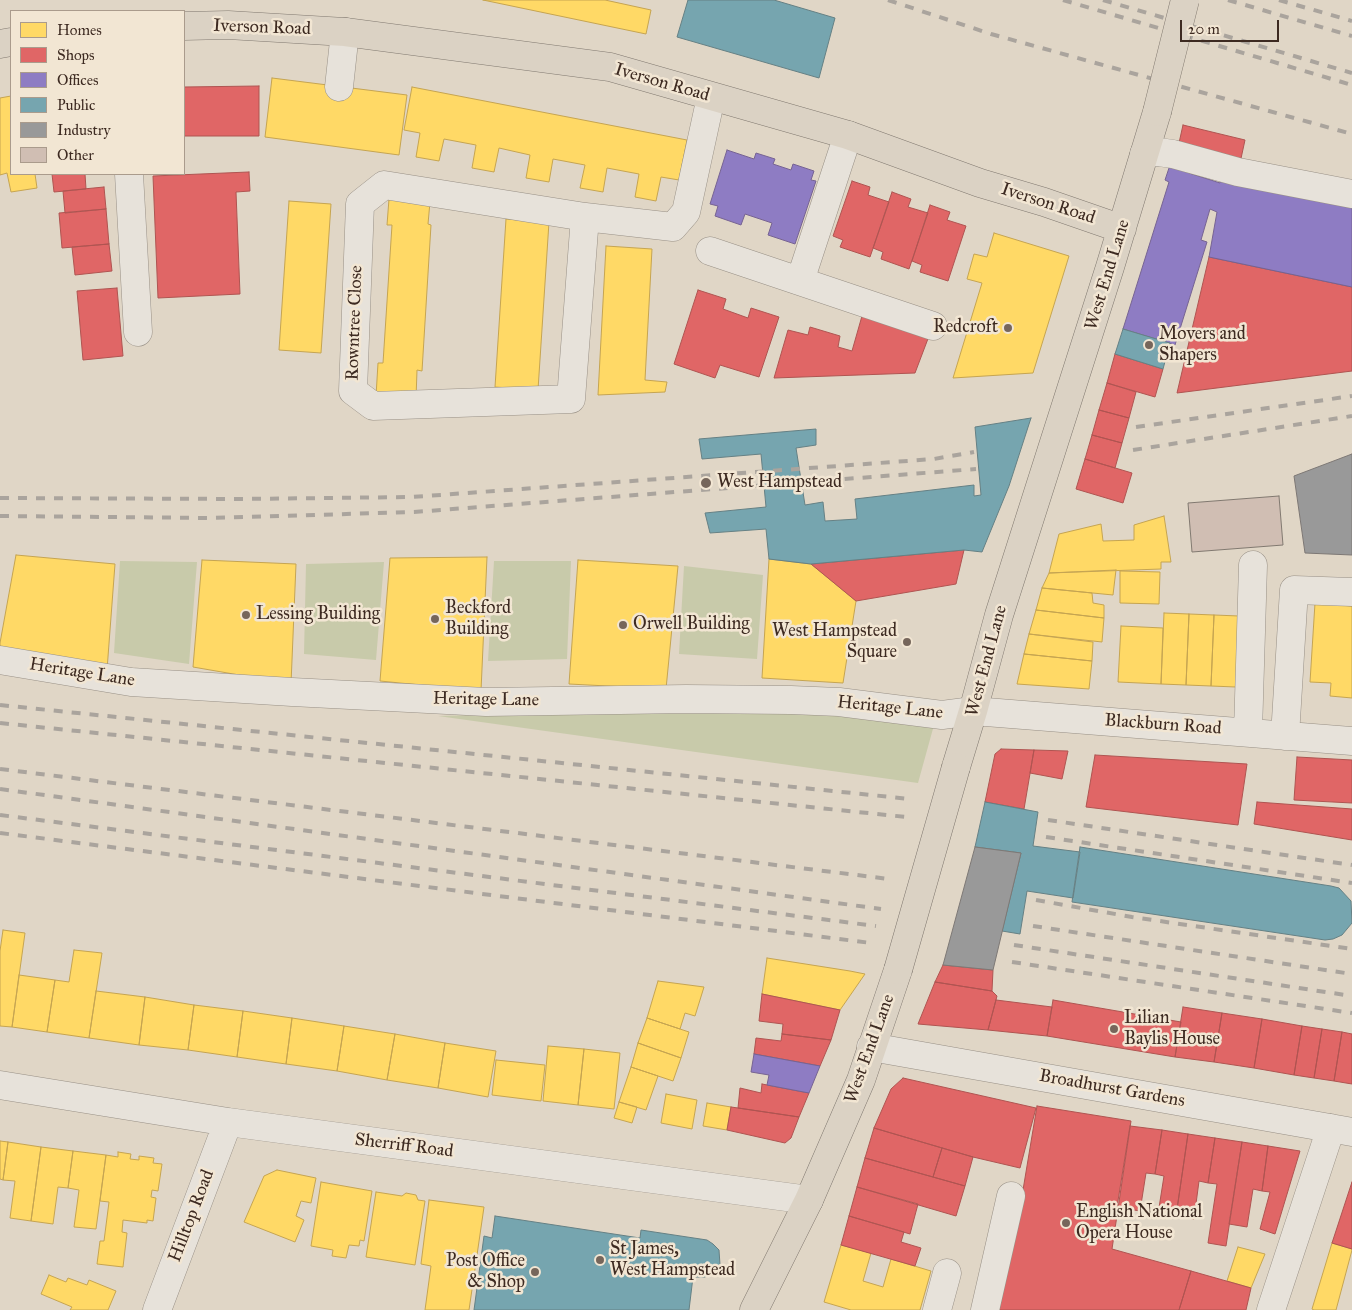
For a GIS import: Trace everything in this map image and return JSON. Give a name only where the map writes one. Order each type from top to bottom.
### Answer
[{"type":"main road","name":"West End Lane","points":[[754,1310],[809,1200],[861,1080],[898,970],[999,615],[1157,112],[1185,0]]},
{"type":"main road","name":"Iverson Road","points":[[185,26],[228,25],[345,32],[610,67],[848,135],[980,183],[1122,228]]},
{"type":"street","points":[[339,87],[345,32]]},
{"type":"street","name":"Rowntree Close","points":[[585,217],[571,399],[373,406],[353,391],[360,204],[384,184],[585,217],[673,227],[686,212],[711,97]]},
{"type":"street","points":[[800,281],[848,135]]},
{"type":"street","points":[[1144,154],[1158,152],[1172,154],[1238,172],[1352,194]]},
{"type":"street","points":[[129,175],[138,332]]},
{"type":"street","points":[[710,251],[933,326]]},
{"type":"street","points":[[1248,732],[1253,565]]},
{"type":"street","points":[[1285,736],[1294,590],[1352,592]]},
{"type":"street","name":"Heritage Lane","points":[[0,660],[131,682],[292,692],[486,702],[686,699],[791,700],[839,702],[942,715],[973,711]]},
{"type":"street","name":"Blackburn Road","points":[[973,711],[1352,741]]},
{"type":"street","name":"Broadhurst Gardens","points":[[871,1047],[1341,1130]]},
{"type":"street","name":"Sherriff Road","points":[[0,1085],[228,1122],[809,1200]]},
{"type":"street","name":"Hilltop Road","points":[[157,1310],[228,1122]]},
{"type":"street","points":[[1271,1310],[1341,1130]]},
{"type":"street","points":[[984,1310],[1011,1196]]},
{"type":"street","points":[[937,1310],[947,1273]]},
{"type":"green space","points":[[120,561],[197,562],[189,664],[114,653]]},
{"type":"green space","points":[[494,561],[571,561],[567,659],[488,661]]},
{"type":"green space","points":[[384,562],[376,660],[304,654],[306,564]]},
{"type":"green space","points":[[684,566],[763,575],[757,659],[679,654]]},
{"type":"green space","points":[[626,711],[834,714],[934,725],[918,783],[438,716]]},
{"type":"building: Homes","points":[[483,0],[605,0],[651,10],[646,34]]},
{"type":"building: Homes","points":[[272,78],[407,95],[399,155],[265,137]]},
{"type":"building: Homes","points":[[412,87],[687,140],[679,180],[661,177],[656,201],[635,197],[639,174],[607,168],[603,192],[580,188],[585,165],[553,159],[549,182],[526,178],[530,155],[499,148],[494,172],[472,168],[476,145],[444,139],[439,161],[416,157],[420,133],[404,130]]},
{"type":"building: Homes","points":[[10,96],[10,175],[35,175],[37,188],[11,192],[7,173],[0,175],[0,98]]},
{"type":"building: Homes","points":[[389,199],[430,202],[428,224],[431,225],[422,371],[417,370],[416,399],[376,396],[378,363],[383,363],[392,225],[387,225]]},
{"type":"building: Homes","points":[[289,201],[331,204],[321,353],[279,350]]},
{"type":"building: Homes","points":[[506,219],[549,222],[538,390],[495,387]]},
{"type":"building: Homes","name":"Redcroft","points":[[994,233],[1069,256],[1033,373],[953,378],[982,283],[967,279],[974,254],[987,257]]},
{"type":"building: Homes","points":[[606,246],[652,249],[645,380],[667,382],[665,392],[598,395]]},
{"type":"building: Homes","points":[[1164,516],[1171,562],[1161,562],[1161,569],[1049,573],[1059,534],[1101,524],[1103,541],[1134,540],[1134,525]]},
{"type":"building: Homes","points":[[16,555],[115,564],[107,670],[0,653],[0,643]]},
{"type":"building: Homes","name":"Beckford Building","points":[[487,557],[481,691],[380,681],[390,558]]},
{"type":"building: Homes","points":[[769,559],[811,564],[856,601],[843,683],[762,678]]},
{"type":"building: Homes","name":"Lessing Building","points":[[202,560],[296,564],[291,684],[193,667]]},
{"type":"building: Homes","name":"Orwell Building","points":[[578,560],[678,566],[666,689],[569,684]]},
{"type":"building: Homes","points":[[1116,570],[1113,595],[1042,588],[1049,573]]},
{"type":"building: Homes","points":[[1120,571],[1160,572],[1159,604],[1120,603]]},
{"type":"building: Homes","points":[[1042,588],[1092,593],[1093,603],[1104,605],[1104,618],[1036,610]]},
{"type":"building: Homes","points":[[1315,603],[1352,606],[1352,698],[1330,696],[1331,683],[1310,682]]},
{"type":"building: Homes","points":[[1036,610],[1104,618],[1102,642],[1029,634]]},
{"type":"building: Homes","points":[[1164,613],[1189,614],[1186,685],[1161,684]]},
{"type":"building: Homes","points":[[1189,614],[1214,615],[1211,686],[1186,685]]},
{"type":"building: Homes","points":[[1214,615],[1239,616],[1236,687],[1211,686]]},
{"type":"building: Homes","points":[[1121,626],[1163,628],[1161,684],[1118,682]]},
{"type":"building: Homes","points":[[1029,634],[1093,642],[1092,661],[1024,654]]},
{"type":"building: Homes","points":[[1024,654],[1092,661],[1089,689],[1017,684]]},
{"type":"building: Homes","points":[[3,930],[25,933],[12,1027],[0,1026],[0,951]]},
{"type":"building: Homes","points":[[74,950],[102,953],[89,1038],[47,1032],[55,980],[69,982]]},
{"type":"building: Homes","points":[[767,958],[865,974],[840,1010],[762,994]]},
{"type":"building: Homes","points":[[19,975],[55,980],[47,1032],[12,1027]]},
{"type":"building: Homes","points":[[658,981],[704,987],[695,1016],[685,1013],[680,1029],[647,1018]]},
{"type":"building: Homes","points":[[96,991],[145,997],[139,1045],[89,1038]]},
{"type":"building: Homes","points":[[145,997],[194,1005],[188,1050],[139,1045]]},
{"type":"building: Homes","points":[[194,1005],[243,1011],[237,1057],[188,1050]]},
{"type":"building: Homes","points":[[243,1011],[292,1018],[286,1064],[237,1057]]},
{"type":"building: Homes","points":[[292,1018],[344,1026],[337,1071],[286,1064]]},
{"type":"building: Homes","points":[[647,1018],[689,1032],[681,1058],[638,1043]]},
{"type":"building: Homes","points":[[344,1026],[395,1034],[387,1080],[337,1071]]},
{"type":"building: Homes","points":[[395,1034],[445,1043],[438,1088],[387,1080]]},
{"type":"building: Homes","points":[[445,1043],[496,1051],[488,1097],[438,1088]]},
{"type":"building: Homes","points":[[638,1043],[681,1058],[673,1081],[631,1067]]},
{"type":"building: Homes","points":[[548,1046],[584,1049],[578,1105],[543,1101]]},
{"type":"building: Homes","points":[[584,1049],[620,1053],[614,1109],[578,1105]]},
{"type":"building: Homes","points":[[496,1060],[545,1065],[541,1101],[492,1095]]},
{"type":"building: Homes","points":[[631,1067],[658,1076],[646,1110],[619,1102]]},
{"type":"building: Homes","points":[[666,1094],[697,1100],[692,1129],[661,1123]]},
{"type":"building: Homes","points":[[619,1102],[637,1107],[632,1123],[614,1118]]},
{"type":"building: Homes","points":[[707,1103],[731,1107],[727,1130],[703,1126]]},
{"type":"building: Homes","points":[[0,1141],[8,1142],[3,1180],[0,1179]]},
{"type":"building: Homes","points":[[8,1142],[41,1147],[31,1221],[10,1218],[15,1181],[3,1180]]},
{"type":"building: Homes","points":[[41,1147],[73,1151],[68,1188],[58,1187],[53,1224],[31,1221]]},
{"type":"building: Homes","points":[[73,1151],[106,1155],[96,1229],[74,1227],[79,1190],[68,1188]]},
{"type":"building: Homes","points":[[118,1152],[131,1154],[130,1159],[139,1160],[139,1156],[154,1158],[153,1163],[162,1164],[158,1191],[152,1190],[151,1197],[156,1198],[153,1221],[147,1220],[147,1223],[123,1220],[122,1232],[127,1233],[123,1267],[97,1264],[100,1241],[104,1241],[109,1202],[100,1201],[106,1155],[118,1157]]},
{"type":"building: Homes","points":[[277,1170],[316,1178],[311,1203],[301,1201],[296,1216],[304,1220],[295,1242],[244,1222],[264,1176]]},
{"type":"building: Homes","points":[[321,1182],[372,1191],[364,1241],[360,1240],[359,1246],[349,1245],[346,1258],[332,1256],[333,1250],[311,1246]]},
{"type":"building: Homes","points":[[376,1192],[402,1196],[406,1193],[416,1195],[418,1200],[425,1201],[415,1265],[366,1257]]},
{"type":"building: Homes","points":[[429,1200],[484,1207],[469,1310],[425,1310],[431,1266],[421,1264]]},
{"type":"building: Homes","points":[[1332,1243],[1352,1249],[1336,1310],[1314,1310],[1312,1309]]},
{"type":"building: Homes","points":[[841,1245],[871,1253],[863,1281],[883,1287],[891,1259],[931,1271],[920,1310],[851,1310],[824,1302]]},
{"type":"building: Homes","points":[[1238,1247],[1265,1254],[1251,1288],[1227,1281]]},
{"type":"building: Homes","points":[[49,1275],[66,1282],[68,1278],[87,1285],[89,1280],[116,1291],[108,1310],[70,1310],[72,1307],[41,1294]]},
{"type":"building: Shops","points":[[259,86],[259,136],[185,136],[185,87]]},
{"type":"building: Shops","points":[[1183,125],[1245,140],[1240,163],[1179,143]]},
{"type":"building: Shops","points":[[249,172],[250,191],[236,192],[240,294],[158,298],[153,176]]},
{"type":"building: Shops","points":[[52,175],[85,175],[86,189],[54,192]]},
{"type":"building: Shops","points":[[852,181],[870,187],[868,195],[889,202],[870,257],[840,247],[843,240],[833,236]]},
{"type":"building: Shops","points":[[104,187],[106,209],[65,213],[63,191]]},
{"type":"building: Shops","points":[[892,192],[911,199],[908,207],[928,213],[909,269],[881,259],[883,252],[873,248]]},
{"type":"building: Shops","points":[[930,205],[950,212],[947,220],[966,226],[948,281],[920,272],[922,265],[912,261]]},
{"type":"building: Shops","points":[[106,209],[109,244],[62,248],[59,213]]},
{"type":"building: Shops","points":[[109,244],[112,271],[75,275],[72,247]]},
{"type":"building: Shops","points":[[1209,257],[1352,287],[1352,371],[1177,393]]},
{"type":"building: Shops","points":[[117,288],[123,356],[83,360],[77,291]]},
{"type":"building: Shops","points":[[698,290],[726,299],[723,309],[748,318],[751,308],[779,317],[759,377],[720,365],[715,378],[674,364]]},
{"type":"building: Shops","points":[[862,316],[929,336],[915,373],[774,378],[788,330],[808,335],[810,327],[840,336],[838,347],[852,351]]},
{"type":"building: Shops","points":[[1115,354],[1163,369],[1155,397],[1107,383]]},
{"type":"building: Shops","points":[[1107,383],[1136,392],[1129,418],[1099,410]]},
{"type":"building: Shops","points":[[1099,410],[1129,418],[1122,443],[1092,435]]},
{"type":"building: Shops","points":[[1092,435],[1122,443],[1115,468],[1085,459]]},
{"type":"building: Shops","points":[[1085,459],[1132,473],[1123,503],[1076,489]]},
{"type":"building: Shops","points":[[964,550],[956,584],[856,601],[811,564]]},
{"type":"building: Shops","points":[[1001,749],[1034,750],[1024,809],[985,802],[995,754]]},
{"type":"building: Shops","points":[[1034,750],[1068,751],[1062,779],[1030,773]]},
{"type":"building: Shops","points":[[1095,755],[1247,764],[1238,825],[1086,807]]},
{"type":"building: Shops","points":[[1297,757],[1352,760],[1352,803],[1294,800]]},
{"type":"building: Shops","points":[[1257,802],[1352,809],[1352,840],[1254,824]]},
{"type":"building: Shops","points":[[943,965],[993,970],[992,991],[935,982]]},
{"type":"building: Shops","points":[[935,982],[992,991],[997,996],[988,1030],[918,1024]]},
{"type":"building: Shops","points":[[762,994],[840,1010],[831,1040],[782,1034],[783,1024],[759,1021]]},
{"type":"building: Shops","points":[[996,1000],[1052,1007],[1047,1036],[988,1030]]},
{"type":"building: Shops","name":"Lilian Baylis House","points":[[1053,1000],[1181,1022],[1175,1057],[1047,1036]]},
{"type":"building: Shops","points":[[1183,1007],[1222,1013],[1214,1062],[1175,1057]]},
{"type":"building: Shops","points":[[1222,1013],[1262,1019],[1254,1068],[1214,1062]]},
{"type":"building: Shops","points":[[1262,1019],[1302,1026],[1294,1075],[1254,1068]]},
{"type":"building: Shops","points":[[1302,1026],[1322,1029],[1314,1078],[1294,1075]]},
{"type":"building: Shops","points":[[1322,1029],[1342,1032],[1334,1081],[1314,1078]]},
{"type":"building: Shops","points":[[1342,1032],[1352,1034],[1352,1084],[1334,1081]]},
{"type":"building: Shops","points":[[782,1034],[831,1040],[820,1066],[754,1054],[756,1038],[781,1041]]},
{"type":"building: Shops","points":[[903,1078],[1036,1108],[1020,1168],[973,1157],[874,1128],[891,1089]]},
{"type":"building: Shops","points":[[762,1084],[809,1093],[799,1117],[738,1108],[740,1088],[761,1093]]},
{"type":"building: Shops","name":"English National Opera House","points":[[1037,1106],[1131,1121],[1112,1249],[1191,1271],[1179,1310],[999,1310],[1015,1238]]},
{"type":"building: Shops","points":[[731,1107],[799,1117],[791,1138],[785,1143],[727,1130]]},
{"type":"building: Shops","points":[[1130,1126],[1162,1130],[1155,1174],[1146,1173],[1140,1211],[1117,1207]]},
{"type":"building: Shops","points":[[874,1128],[942,1148],[933,1177],[865,1158]]},
{"type":"building: Shops","points":[[1162,1130],[1188,1134],[1176,1216],[1158,1214],[1164,1176],[1155,1174]]},
{"type":"building: Shops","points":[[1188,1134],[1215,1138],[1208,1183],[1199,1181],[1194,1219],[1176,1216]]},
{"type":"building: Shops","points":[[1215,1138],[1242,1142],[1226,1246],[1208,1243],[1217,1184],[1208,1183]]},
{"type":"building: Shops","points":[[1242,1142],[1268,1146],[1262,1191],[1253,1189],[1247,1227],[1229,1224]]},
{"type":"building: Shops","points":[[1268,1146],[1300,1151],[1275,1234],[1260,1229],[1270,1192],[1262,1191]]},
{"type":"building: Shops","points":[[942,1148],[973,1157],[965,1186],[933,1177]]},
{"type":"building: Shops","points":[[865,1158],[965,1186],[956,1216],[857,1187]]},
{"type":"building: Shops","points":[[1352,1182],[1352,1249],[1332,1243]]},
{"type":"building: Shops","points":[[857,1187],[918,1204],[910,1234],[849,1216]]},
{"type":"building: Shops","points":[[849,1216],[904,1232],[901,1242],[921,1248],[915,1266],[841,1245]]},
{"type":"building: Shops","points":[[1191,1271],[1251,1288],[1246,1310],[1179,1310]]},
{"type":"building: Offices","points":[[727,150],[754,159],[756,153],[775,159],[773,164],[791,170],[793,164],[814,171],[811,180],[816,181],[795,244],[768,235],[772,223],[745,214],[741,225],[715,216],[718,206],[710,204]]},
{"type":"building: Offices","points":[[1171,162],[1190,168],[1189,173],[1220,183],[1221,175],[1352,201],[1352,287],[1209,257],[1217,212],[1210,209],[1201,240],[1207,242],[1175,345],[1123,329],[1169,182],[1165,180]]},
{"type":"building: Offices","points":[[754,1054],[820,1066],[809,1093],[767,1085],[769,1075],[751,1072]]},
{"type":"building: Public","points":[[688,0],[774,0],[835,18],[819,78],[677,37]]},
{"type":"building: Public","points":[[1123,329],[1170,343],[1163,369],[1115,354]]},
{"type":"building: Public","points":[[1031,418],[1009,486],[982,552],[964,550],[811,564],[769,559],[766,529],[710,533],[705,513],[766,507],[761,454],[702,459],[699,439],[816,429],[816,445],[796,448],[805,505],[823,502],[825,521],[857,519],[855,499],[974,485],[974,496],[981,495],[975,427]]},
{"type":"building: Public","points":[[985,802],[1038,812],[1033,846],[1080,852],[1073,898],[1027,891],[1020,934],[1002,931],[1021,853],[975,847]]},
{"type":"building: Public","points":[[1080,847],[1339,888],[1351,901],[1352,923],[1342,935],[1325,940],[1072,902]]},
{"type":"building: Public","name":"St James, West Hampstead","points":[[495,1216],[640,1238],[641,1230],[707,1240],[719,1250],[720,1265],[705,1277],[693,1277],[689,1310],[474,1310],[484,1236],[492,1238]]},
{"type":"building: Industry","points":[[1352,454],[1352,555],[1305,553],[1294,476]]},
{"type":"building: Industry","points":[[975,847],[1021,853],[993,970],[943,965]]},
{"type":"building: Other","points":[[1279,496],[1283,545],[1192,552],[1188,503]]},
{"type":"railway","points":[[888,0],[991,34],[1352,134]]},
{"type":"railway","points":[[1063,0],[1352,85]]},
{"type":"railway","points":[[1103,0],[1352,73]]},
{"type":"railway","points":[[1228,0],[1352,36]]},
{"type":"railway","points":[[1279,0],[1352,21]]},
{"type":"railway","points":[[1136,427],[1352,396]]},
{"type":"railway","points":[[1133,450],[1352,416]]},
{"type":"railway","points":[[0,498],[240,499],[412,497],[934,459],[974,452]]},
{"type":"railway","points":[[0,516],[211,518],[414,512],[976,469]]},
{"type":"railway","points":[[0,705],[910,799]]},
{"type":"railway","points":[[0,723],[906,817]]},
{"type":"railway","points":[[0,769],[889,879]]},
{"type":"railway","points":[[0,789],[881,909]]},
{"type":"railway","points":[[0,815],[876,926]]},
{"type":"railway","points":[[1048,820],[1352,865]]},
{"type":"railway","points":[[0,833],[871,943]]},
{"type":"railway","points":[[1046,837],[1352,883]]},
{"type":"railway","points":[[1036,900],[1132,917],[1352,949]]},
{"type":"railway","points":[[1033,926],[1352,974]]},
{"type":"railway","points":[[1014,945],[1352,996]]},
{"type":"railway","points":[[1012,962],[1352,1013]]},
{"type":"place","name":"Redcroft","points":[[1008,328]]},
{"type":"place","name":"Movers and Shapers","points":[[1149,345]]},
{"type":"place","name":"West Hampstead","points":[[706,483]]},
{"type":"place","name":"Lessing Building","points":[[246,615]]},
{"type":"place","name":"Beckford Building","points":[[435,619]]},
{"type":"place","name":"Orwell Building","points":[[623,625]]},
{"type":"place","name":"West Hampstead Square","points":[[907,642]]},
{"type":"place","name":"Lilian Baylis House","points":[[1114,1029]]},
{"type":"place","name":"English National Opera House","points":[[1066,1223]]},
{"type":"place","name":"St James, West Hampstead","points":[[600,1260]]},
{"type":"place","name":"Post Office & Shop","points":[[535,1272]]}]
